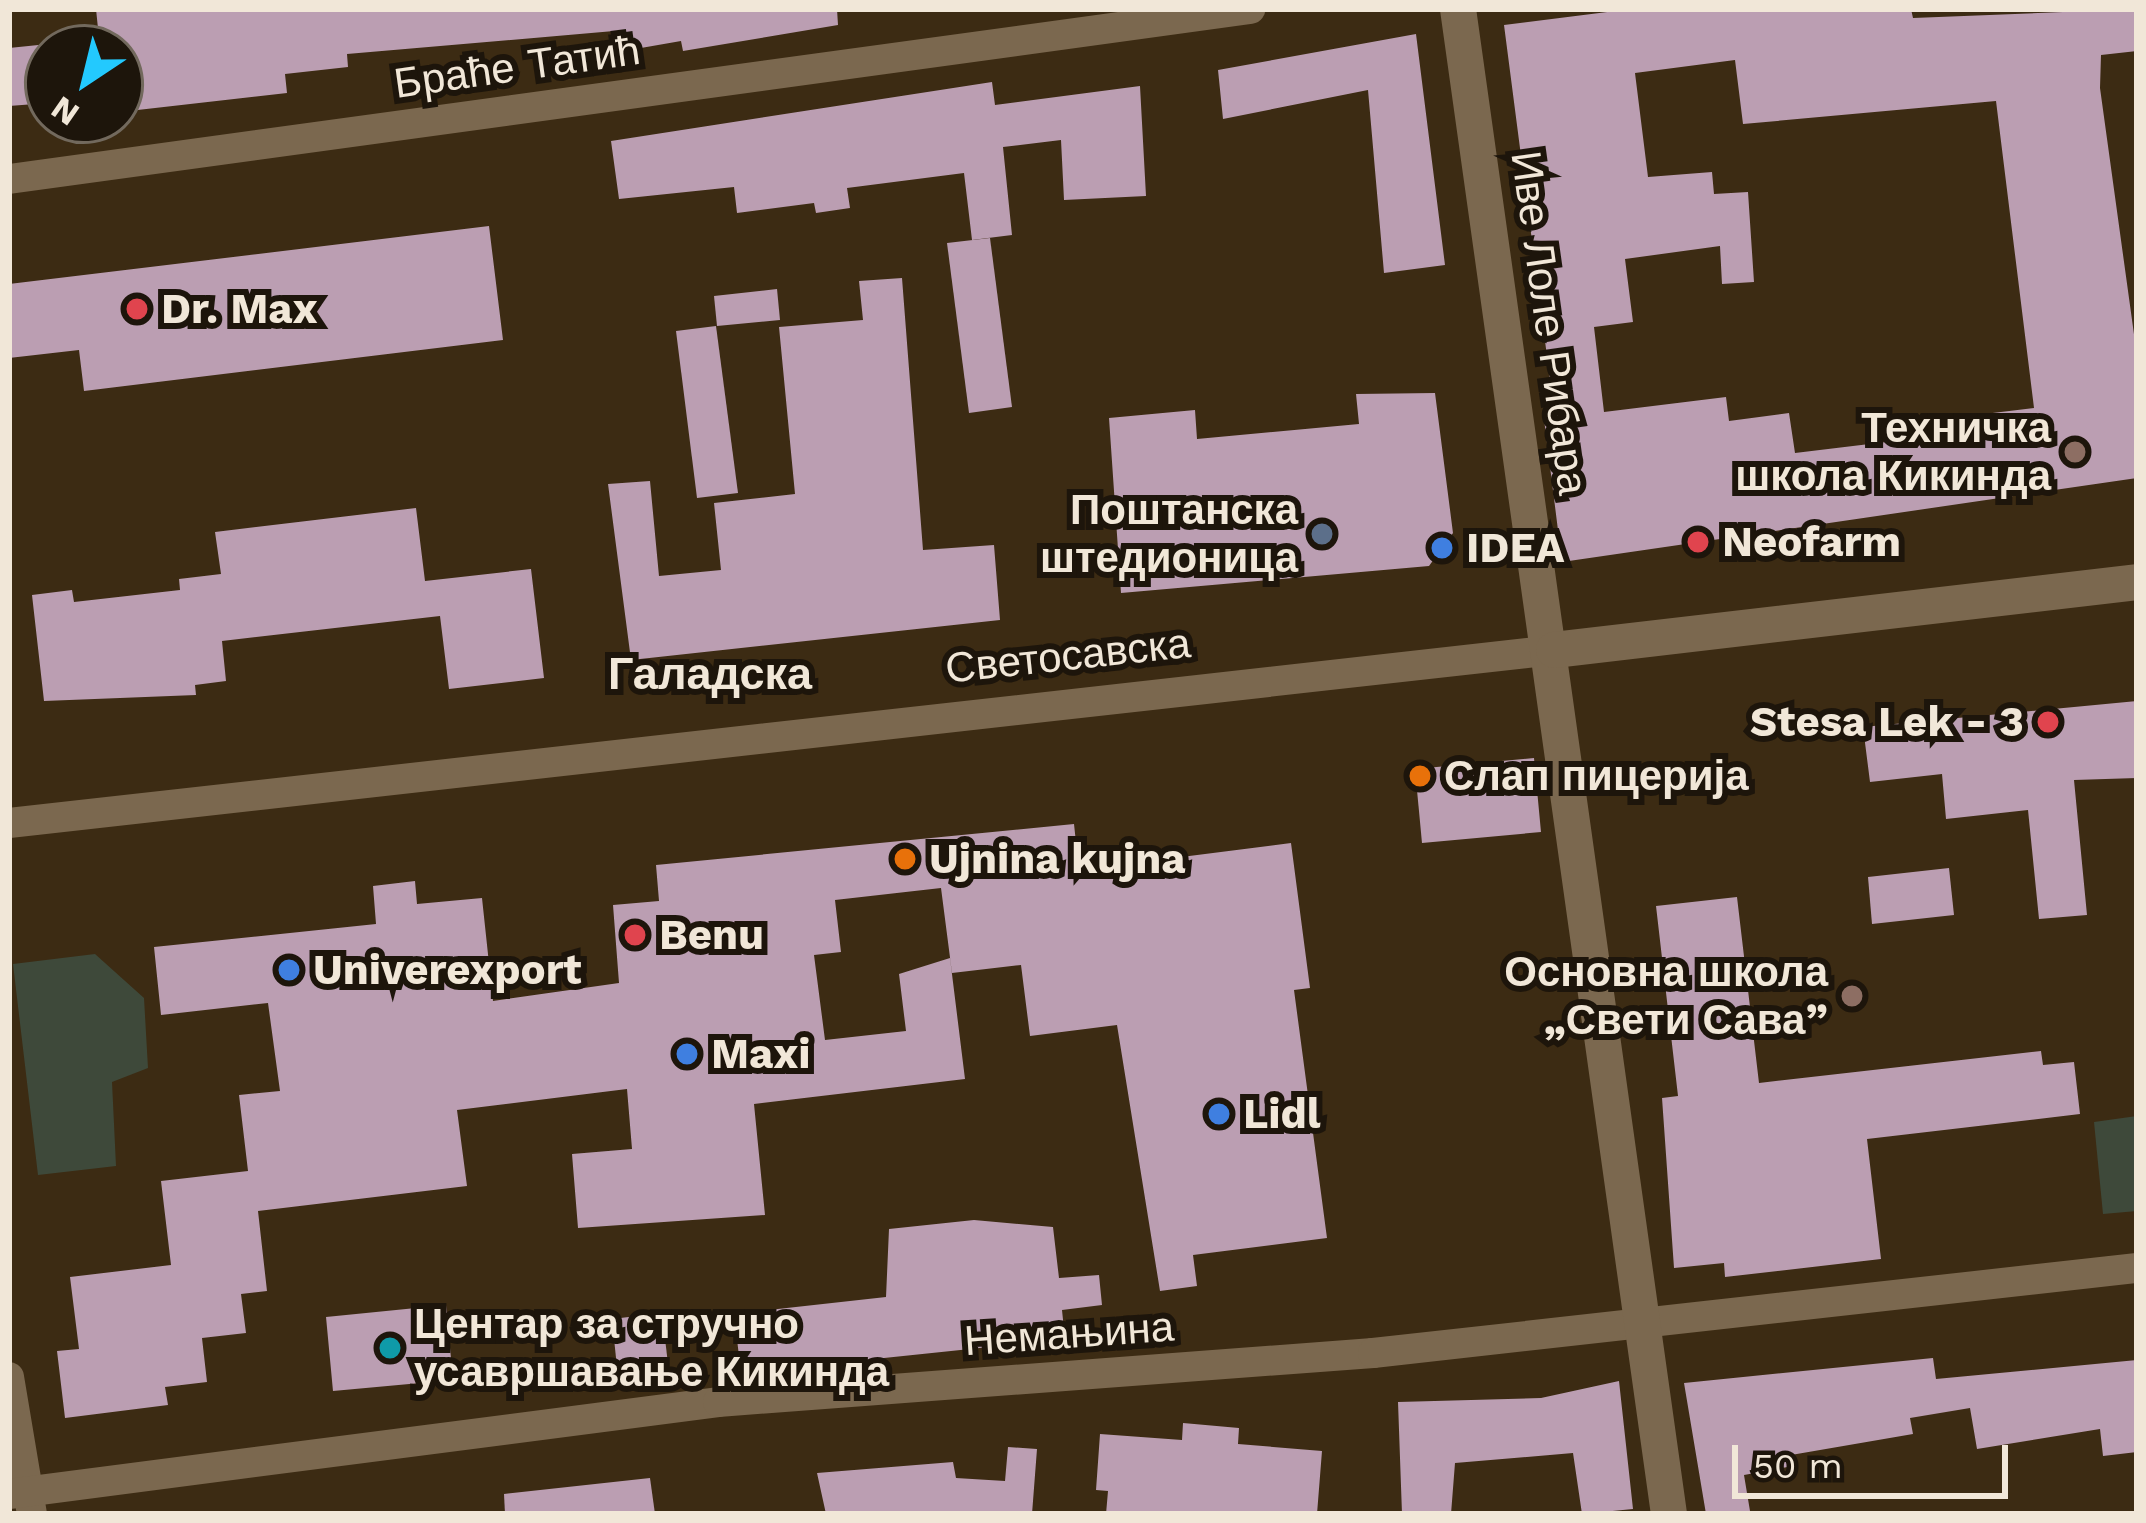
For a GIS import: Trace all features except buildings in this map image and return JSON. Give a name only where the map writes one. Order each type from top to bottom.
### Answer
[{"type":"street","name":"Браће Татић","points":[[9,179],[1250,9]]},
{"type":"street","name":"Иве Лоле Рибара","points":[[1458,9],[1555,650],[1670,1514]]},
{"type":"street","name":"Светосавска","points":[[9,823],[2137,582]]},
{"type":"street","name":"Немањина","points":[[23,1500],[706,1403],[1646,1325],[2137,1268]]},
{"type":"street","points":[[9,1377],[23,1500]]},
{"type":"green space","points":[[95,954],[144,998],[148,1068],[112,1082],[116,1166],[38,1175],[13,964]]},
{"type":"green space","points":[[2137,1116],[2137,1211],[2103,1214],[2094,1122]]},
{"type":"place","name":"Dr. Max","points":[[137,309]]},
{"type":"place","name":"Техничка школа Кикинда","points":[[2075,452]]},
{"type":"place","name":"Поштанска штедионица","points":[[1322,534]]},
{"type":"place","name":"Neofarm","points":[[1698,542]]},
{"type":"place","name":"IDEA","points":[[1442,548]]},
{"type":"place","name":"Stesa Lek - 3","points":[[2048,722]]},
{"type":"place","name":"Слап пицерија","points":[[1420,776]]},
{"type":"place","name":"Ujnina kujna","points":[[905,859]]},
{"type":"place","name":"Benu","points":[[635,935]]},
{"type":"place","name":"Univerexport","points":[[289,970]]},
{"type":"place","name":"Основна школа „Свети Сава”","points":[[1852,996]]},
{"type":"place","name":"Maxi","points":[[687,1054]]},
{"type":"place","name":"Lidl","points":[[1219,1114]]},
{"type":"place","name":"Центар за стручно усавршавање Кикинда","points":[[390,1348]]},
{"type":"district","name":"Галадска","points":[[710,674]]}]
